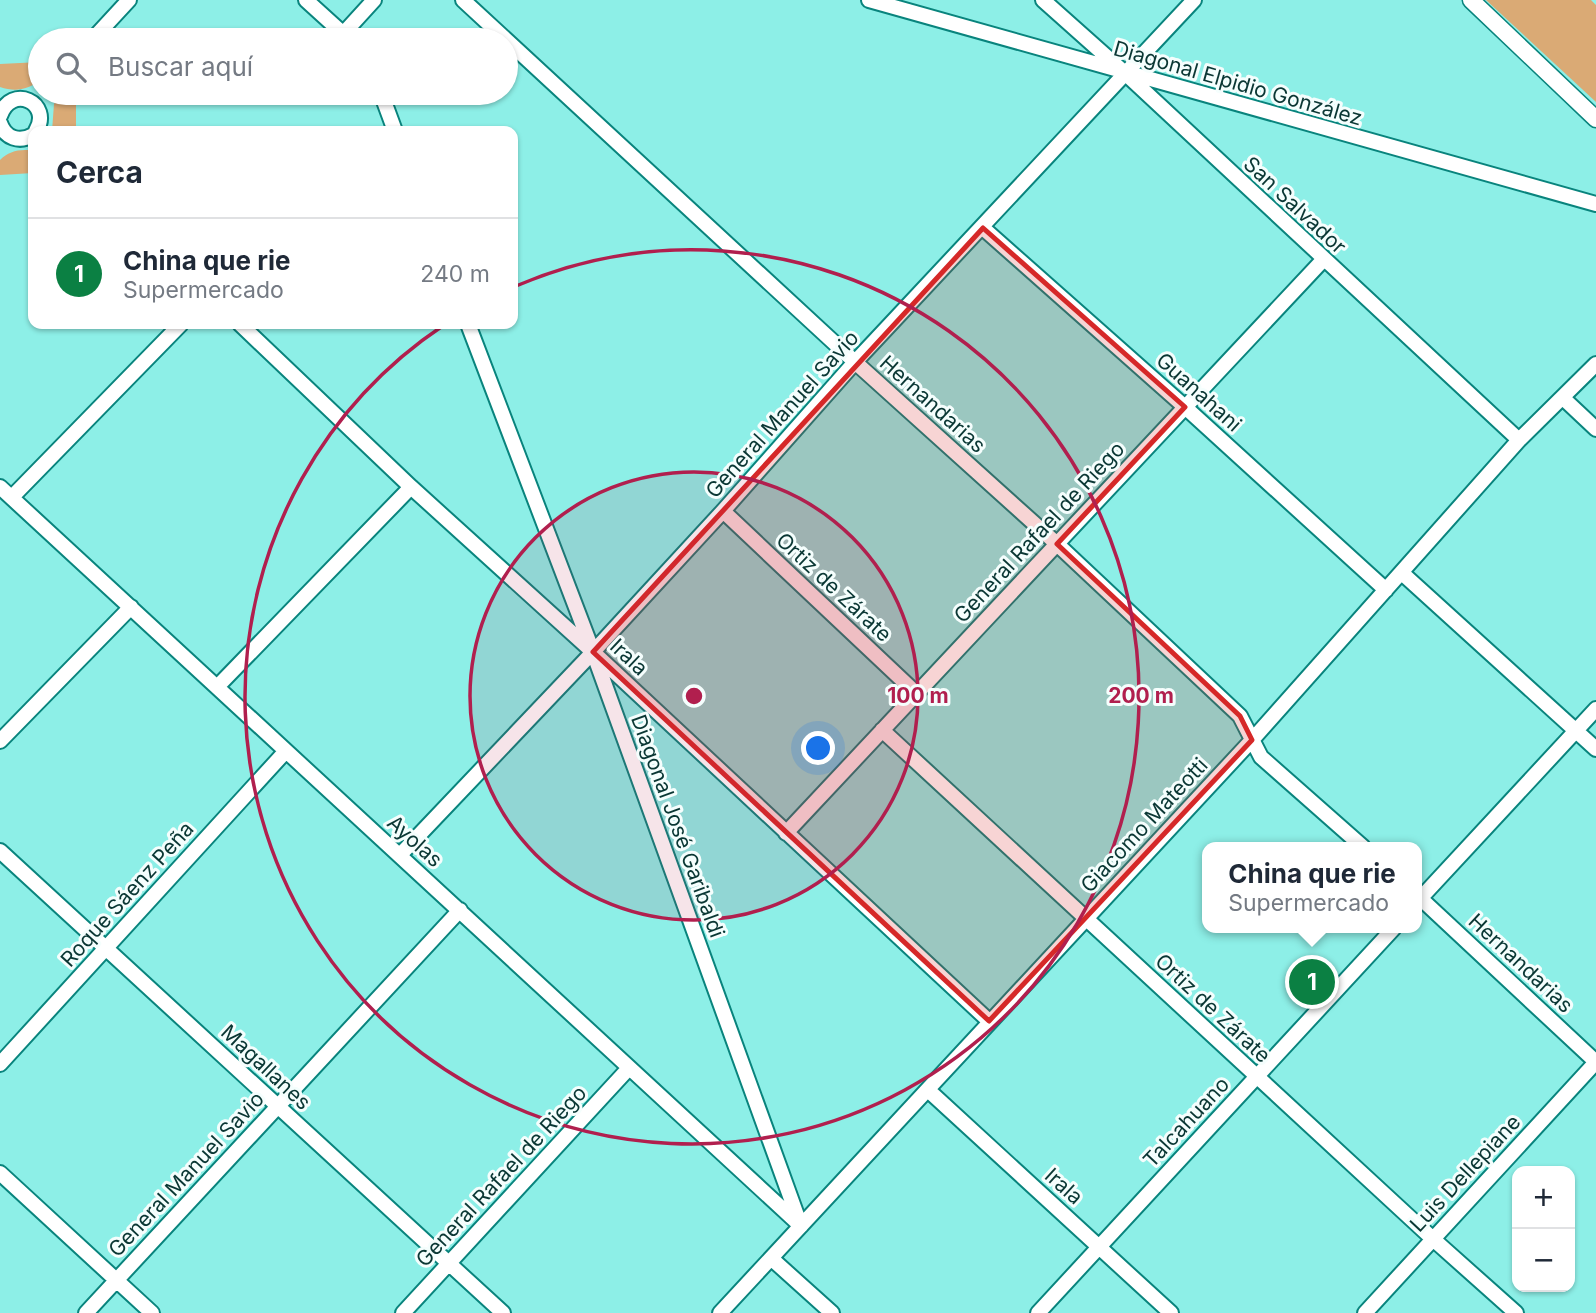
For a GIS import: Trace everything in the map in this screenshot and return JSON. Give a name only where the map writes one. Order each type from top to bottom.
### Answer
[{"type":"street","points":[[103,28],[129,0]]},
{"type":"street","points":[[306,0],[337,28]]},
{"type":"street","points":[[354,28],[374,0]]},
{"type":"street","name":"Hernandarias","points":[[463,0],[493,28]]},
{"type":"street","name":"Diagonal Elpidio González","points":[[869,0],[1596,204]]},
{"type":"street","name":"San Salvador","points":[[1043,0],[1519,440]]},
{"type":"street","name":"General Manuel Savio","points":[[400,855],[593,652],[855,362],[1194,0]]},
{"type":"street","points":[[1471,0],[1596,119]]},
{"type":"street","name":"Hernandarias","points":[[518,51],[1057,544],[1240,716],[1261,757],[1357,842]]},
{"type":"street","points":[[1,108],[16,99],[28,99]]},
{"type":"street","points":[[38,126],[41,117],[40,105]]},
{"type":"street","points":[[385,105],[393,126]]},
{"type":"street","points":[[2,132],[21,139],[28,136]]},
{"type":"street","name":"Guanahani","points":[[983,228],[1386,590]]},
{"type":"street","name":"General Rafael de Riego","points":[[786,833],[1323,260]]},
{"type":"street","points":[[12,497],[176,329]]},
{"type":"street","name":"Irala","points":[[245,329],[411,487],[593,652],[989,1021]]},
{"type":"street","name":"Diagonal José Garibaldi","points":[[470,329],[593,652],[801,1226]]},
{"type":"street","name":"Giacomo Mateotti","points":[[720,1313],[1252,740],[1519,440],[1596,364]]},
{"type":"street","points":[[1563,398],[1596,429]]},
{"type":"street","name":"Ayolas","points":[[0,487],[801,1226]]},
{"type":"street","points":[[217,687],[411,487]]},
{"type":"street","name":"Ortiz de Zárate","points":[[723,511],[916,694]]},
{"type":"street","points":[[1402,573],[1596,749]]},
{"type":"street","points":[[0,741],[131,607]]},
{"type":"street","points":[[1422,895],[1596,709]]},
{"type":"street","name":"Ortiz de Zárate","points":[[882,730],[1256,1077],[1516,1313]]},
{"type":"street","name":"Roque Sáenz Peña","points":[[0,1064],[285,752]]},
{"type":"street","name":"Magallanes","points":[[0,851],[503,1313]]},
{"type":"street","name":"Hernandarias","points":[[1422,903],[1596,1062]]},
{"type":"street","name":"General Manuel Savio","points":[[86,1313],[460,910]]},
{"type":"street","name":"Talcahuano","points":[[1038,1313],[1389,933]]},
{"type":"street","name":"Luis Dellepiane","points":[[1365,1313],[1596,1062]]},
{"type":"street","name":"General Rafael de Riego","points":[[403,1313],[629,1068]]},
{"type":"street","name":"Irala","points":[[928,1090],[1171,1313]]},
{"type":"street","points":[[0,1174],[152,1313]]},
{"type":"street","points":[[772,1259],[832,1313]]},
{"type":"highlighted area","points":[[983,228],[1185,407],[1057,544],[1240,716],[1252,740],[989,1021],[593,652]]},
{"type":"shaded area","points":[[1486,0],[1591,0],[1596,5],[1596,102]]},
{"type":"shaded area","points":[[28,63],[28,87],[0,87],[0,64]]},
{"type":"shaded area","points":[[54,105],[76,105],[76,126],[52,126]]},
{"type":"shaded area","points":[[28,150],[28,173],[0,175],[0,160],[11,152]]},
{"type":"place","name":"China que rie","points":[[1312,982]]}]
